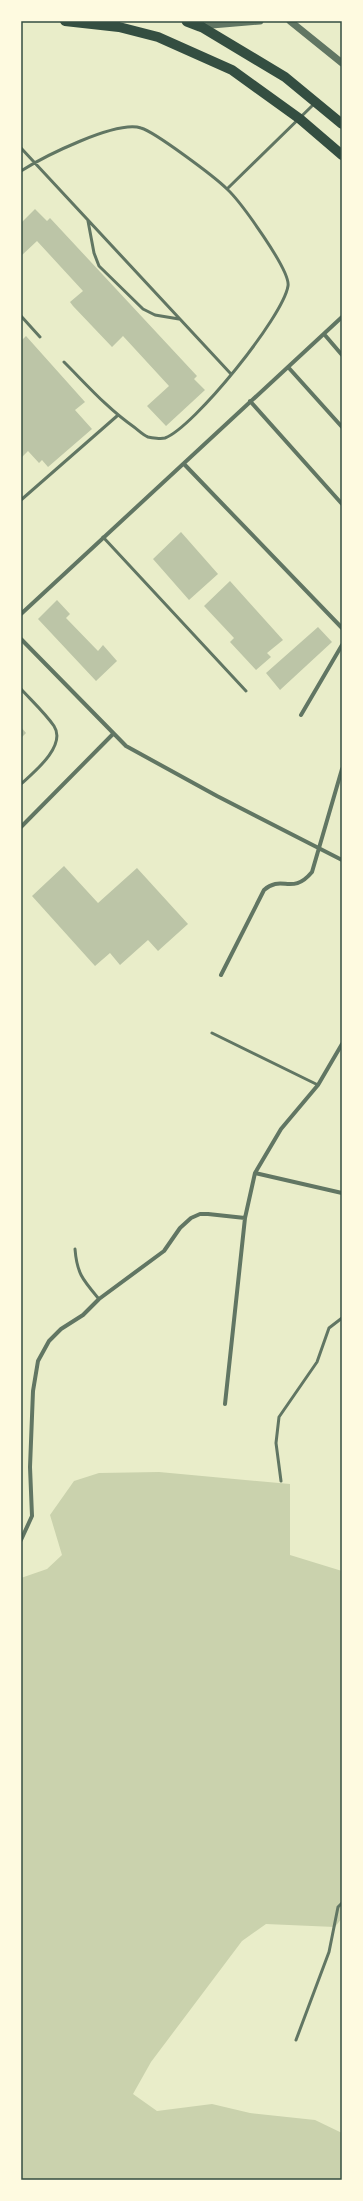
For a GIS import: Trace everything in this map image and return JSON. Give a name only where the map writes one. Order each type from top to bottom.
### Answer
[{"type":"highway","points":[[187,21],[200,26]]},
{"type":"main road","points":[[65,21],[119,27],[158,38],[194,52],[232,70],[300,119],[342,155]]},
{"type":"main road","points":[[200,26],[285,77],[316,101],[342,124]]},
{"type":"street","points":[[200,26],[260,21]]},
{"type":"street","points":[[290,21],[342,63]]},
{"type":"street","points":[[21,614],[342,317]]},
{"type":"street","points":[[324,334],[342,355]]},
{"type":"street","points":[[288,367],[342,427]]},
{"type":"street","points":[[250,401],[342,504]]},
{"type":"street","points":[[184,464],[342,628]]},
{"type":"street","points":[[21,639],[113,734],[136,752],[247,812],[342,860]]},
{"type":"street","points":[[301,715],[342,645]]},
{"type":"street","points":[[21,827],[113,734]]},
{"type":"street","points":[[221,975],[264,890],[269,886],[280,883],[293,885],[304,882],[312,872],[342,769]]},
{"type":"street","points":[[225,1404],[245,1218],[255,1173],[281,1129],[318,1085],[342,1044]]},
{"type":"street","points":[[255,1173],[342,1193]]},
{"type":"street","points":[[21,1540],[32,1516],[30,1467],[33,1391],[38,1361],[49,1341],[61,1329],[83,1315],[99,1299],[164,1251],[180,1228],[191,1218],[200,1214],[208,1214],[245,1218]]},
{"type":"lane","points":[[227,189],[300,119],[316,101]]},
{"type":"lane","points":[[21,171],[66,147],[101,134],[126,127],[141,128],[164,142],[227,189],[276,254],[286,275],[288,286],[265,330],[231,374],[185,425],[164,438],[147,436],[117,416],[64,362]]},
{"type":"lane","points":[[21,148],[231,374]]},
{"type":"lane","points":[[88,221],[94,253],[99,266],[143,310],[155,315],[180,319]]},
{"type":"lane","points":[[21,316],[40,337]]},
{"type":"lane","points":[[21,500],[117,416]]},
{"type":"lane","points":[[103,537],[246,691]]},
{"type":"lane","points":[[21,689],[55,728],[56,740],[52,752],[44,763],[21,784]]},
{"type":"lane","points":[[212,1033],[318,1085]]},
{"type":"lane","points":[[75,1248],[76,1266],[82,1278],[99,1299]]},
{"type":"lane","points":[[281,1481],[276,1443],[279,1417],[317,1362],[330,1328],[342,1318]]},
{"type":"lane","points":[[296,2040],[329,1952],[338,1907],[342,1903]]},
{"type":"green space","points":[[159,1472],[290,1484],[290,1555],[342,1571],[342,1918],[335,1927],[266,1924],[242,1941],[151,2062],[133,2094],[157,2111],[212,2104],[250,2113],[315,2120],[342,2133],[342,2180],[21,2180],[21,1578],[47,1569],[62,1555],[50,1515],[74,1481],[99,1473]]},
{"type":"building","points":[[35,209],[47,221],[50,218],[197,376],[194,379],[205,390],[166,426],[147,406],[169,386],[123,336],[112,347],[73,306],[70,302],[83,291],[37,241],[21,256],[21,223]]},
{"type":"building","points":[[26,336],[85,402],[75,410],[92,429],[48,467],[42,460],[39,463],[28,451],[21,458],[21,341]]},
{"type":"building","points":[[181,532],[218,574],[189,600],[153,559]]},
{"type":"building","points":[[230,581],[283,640],[267,653],[271,657],[256,670],[230,642],[234,638],[204,606]]},
{"type":"building","points":[[57,600],[70,614],[66,618],[98,651],[103,645],[117,661],[96,681],[38,619]]},
{"type":"building","points":[[318,627],[332,642],[280,690],[266,673]]},
{"type":"building","points":[[21,727],[26,733],[21,738]]},
{"type":"building","points":[[64,866],[98,903],[137,868],[188,924],[158,951],[148,940],[120,965],[110,953],[95,966],[32,896]]}]
